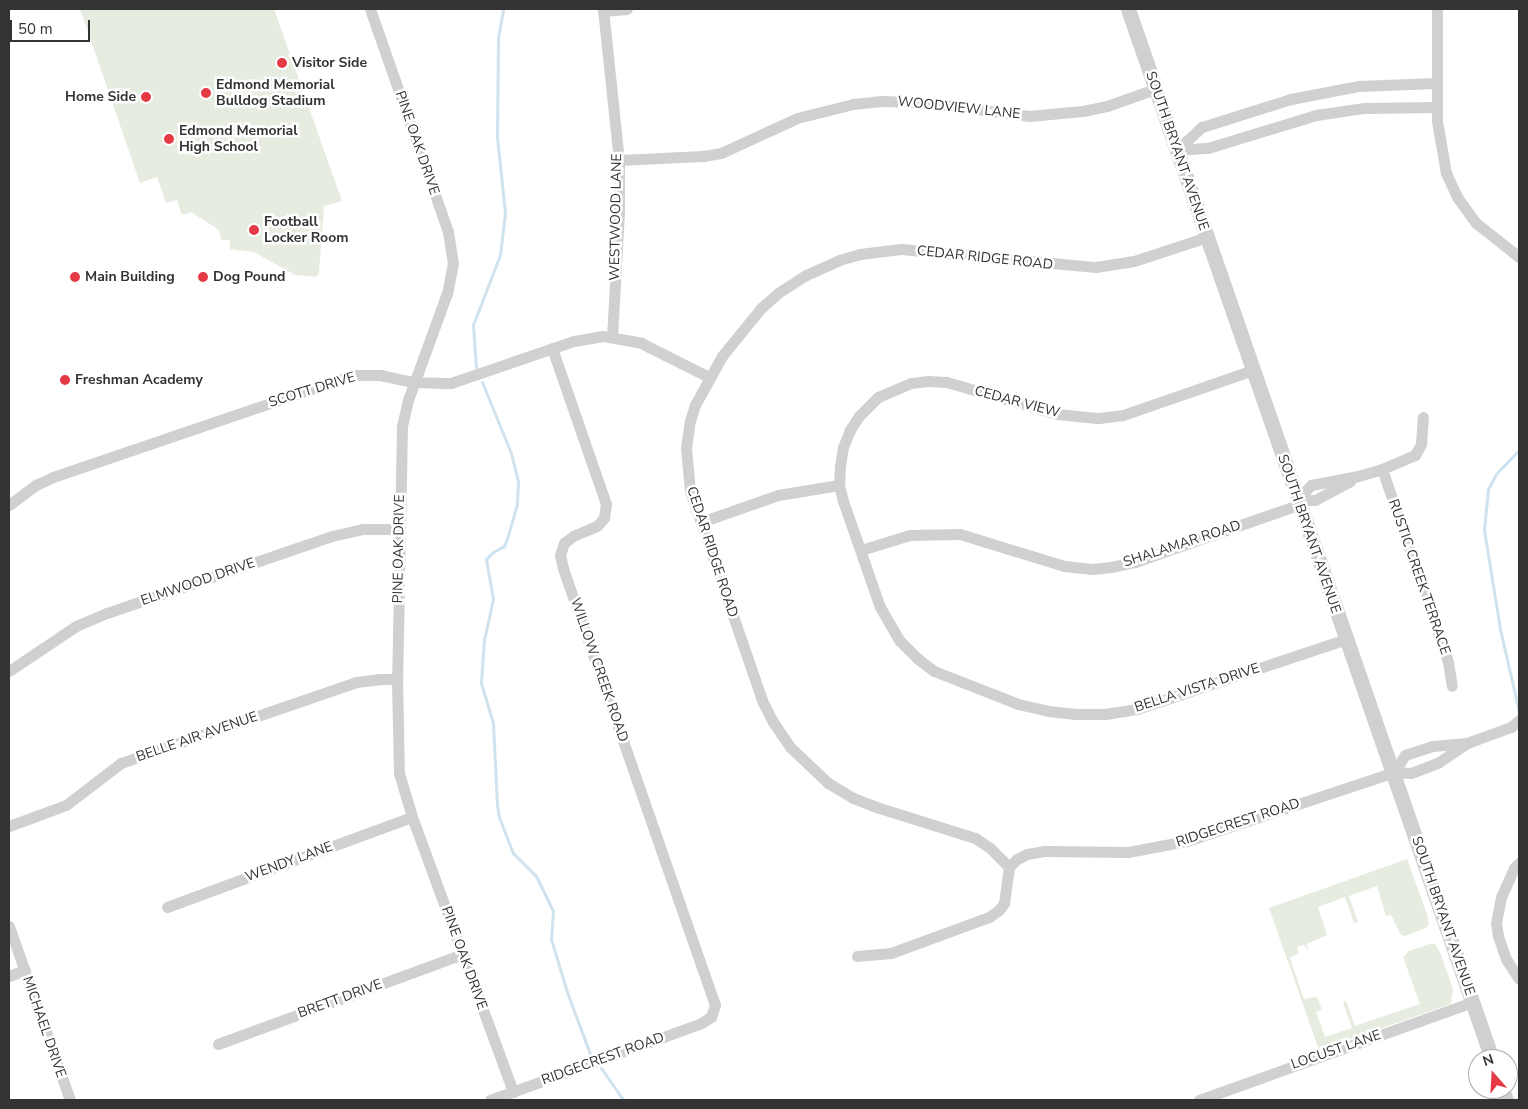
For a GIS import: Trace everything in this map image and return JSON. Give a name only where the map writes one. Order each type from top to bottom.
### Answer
[{"type":"street","name":"PINE OAK DRIVE","points":[[370,9],[448,232],[453,263],[447,293],[414,382],[402,427],[397,758],[401,784],[412,817],[513,1092]]},
{"type":"street","points":[[603,10],[627,9]]},
{"type":"street","name":"SOUTH BRYANT AVENUE","points":[[1128,9],[1254,370],[1297,502],[1394,772],[1489,1049]]},
{"type":"street","name":"WESTWOOD LANE","points":[[603,10],[619,160],[619,212],[612,336]]},
{"type":"street","points":[[1437,10],[1436,83],[1443,162],[1457,197],[1476,223],[1519,257]]},
{"type":"street","points":[[1177,150],[1202,127],[1291,99],[1358,86],[1436,83]]},
{"type":"street","name":"WOODVIEW LANE","points":[[619,160],[703,156],[721,153],[797,118],[853,104],[884,101],[929,103],[1029,116],[1083,111],[1107,106],[1155,88]]},
{"type":"street","points":[[1177,150],[1208,148],[1316,115],[1373,108],[1437,107]]},
{"type":"street","name":"CEDAR RIDGE ROAD","points":[[1009,867],[990,848],[975,838],[853,798],[828,783],[790,747],[773,722],[762,700],[690,491],[686,448],[693,413],[709,377],[732,341],[761,308],[778,293],[806,275],[839,260],[860,254],[900,249],[923,250],[1037,264],[1096,267],[1134,262],[1207,237]]},
{"type":"street","name":"SCOTT DRIVE","points":[[9,505],[36,485],[53,477],[335,380],[353,376],[380,374],[414,382],[451,384],[552,348],[584,339],[612,336],[641,342],[709,377]]},
{"type":"street","name":"WILLOW CREEK ROAD","points":[[552,348],[606,504],[604,518],[598,526],[573,536],[564,543],[560,555],[562,568],[715,998],[714,1013]]},
{"type":"street","name":"CEDAR VIEW","points":[[839,485],[843,447],[859,416],[878,397],[911,383],[928,381],[946,382],[1058,414],[1097,418],[1123,415],[1254,370]]},
{"type":"street","points":[[1297,502],[1314,500],[1358,476],[1382,469],[1415,455],[1421,444],[1423,417]]},
{"type":"street","name":"RUSTIC CREEK TERRACE","points":[[1382,469],[1448,662],[1452,686]]},
{"type":"street","points":[[701,522],[778,495],[839,485]]},
{"type":"street","name":"BELLA VISTA DRIVE","points":[[839,485],[887,621],[900,641],[918,659],[934,671],[1018,704],[1048,711],[1076,714],[1105,714],[1136,709],[1346,639]]},
{"type":"street","name":"SHALAMAR ROAD","points":[[861,550],[910,535],[960,534],[1064,566],[1111,567],[1135,562],[1297,502]]},
{"type":"street","name":"ELMWOOD DRIVE","points":[[9,671],[76,626],[108,613],[332,536],[362,529],[400,529]]},
{"type":"street","name":"BELLE AIR AVENUE","points":[[9,826],[66,805],[121,763],[356,682],[397,679]]},
{"type":"street","name":"RIDGECREST ROAD","points":[[1009,867],[1017,859],[1027,854],[1044,852],[1128,852],[1187,841],[1394,772],[1411,773],[1428,768],[1467,743],[1511,727],[1519,720]]},
{"type":"street","name":"RIDGECREST ROAD","points":[[1394,772],[1405,754],[1432,746],[1467,743]]},
{"type":"street","name":"WENDY LANE","points":[[167,907],[412,817]]},
{"type":"street","points":[[1519,863],[1507,881],[1501,897],[1496,923],[1498,936],[1506,959],[1519,979]]},
{"type":"street","points":[[856,956],[891,952],[990,917],[1004,903],[1009,867]]},
{"type":"street","name":"MICHAEL DRIVE","points":[[9,926],[70,1100]]},
{"type":"street","name":"BRETT DRIVE","points":[[218,1044],[463,954]]},
{"type":"street","points":[[9,976],[25,970]]},
{"type":"street","name":"LOCUST LANE","points":[[1199,1100],[1473,1002]]},
{"type":"street","name":"RIDGECREST ROAD","points":[[490,1100],[701,1023],[714,1013]]},
{"type":"shaded area","name":"Edmond Memorial Bulldog Stadium","points":[[80,9],[274,9],[342,201],[324,206],[319,273],[316,277],[295,275],[254,252],[230,249],[230,240],[221,240],[219,230],[191,212],[182,215],[177,200],[166,203],[157,177],[140,183]]},
{"type":"shaded area","points":[[1407,859],[1427,914],[1429,924],[1426,928],[1405,936],[1401,935],[1391,915],[1386,916],[1377,886],[1349,896],[1358,922],[1354,923],[1345,897],[1318,907],[1327,935],[1307,944],[1308,951],[1304,945],[1297,947],[1299,953],[1290,958],[1304,999],[1317,997],[1322,1010],[1316,1012],[1325,1037],[1352,1028],[1343,1002],[1346,1001],[1355,1026],[1420,1004],[1403,957],[1409,951],[1430,944],[1435,944],[1440,952],[1453,989],[1451,1004],[1319,1050],[1269,908]]},
{"type":"waterway","points":[[476,367],[473,325],[500,255],[505,213],[497,137],[498,38],[503,9]]},
{"type":"waterway","points":[[482,382],[511,453],[518,482],[517,504],[507,539],[504,546],[493,552],[486,559],[493,599],[484,640],[481,683],[493,723],[497,805],[499,817],[513,853],[536,876],[553,911],[551,939],[567,992],[590,1054]]},
{"type":"waterway","points":[[1519,450],[1496,474],[1488,489],[1484,530],[1500,629],[1519,712]]},
{"type":"waterway","points":[[601,1068],[623,1100]]},
{"type":"place","name":"Visitor Side","points":[[282,63]]},
{"type":"place","name":"Edmond Memorial Bulldog Stadium","points":[[206,93]]},
{"type":"place","name":"Home Side","points":[[146,97]]},
{"type":"place","name":"Edmond Memorial High School","points":[[169,139]]},
{"type":"place","name":"Football Locker Room","points":[[254,230]]},
{"type":"place","name":"Main Building","points":[[75,277]]},
{"type":"place","name":"Dog Pound","points":[[203,277]]},
{"type":"place","name":"Freshman Academy","points":[[65,380]]}]
